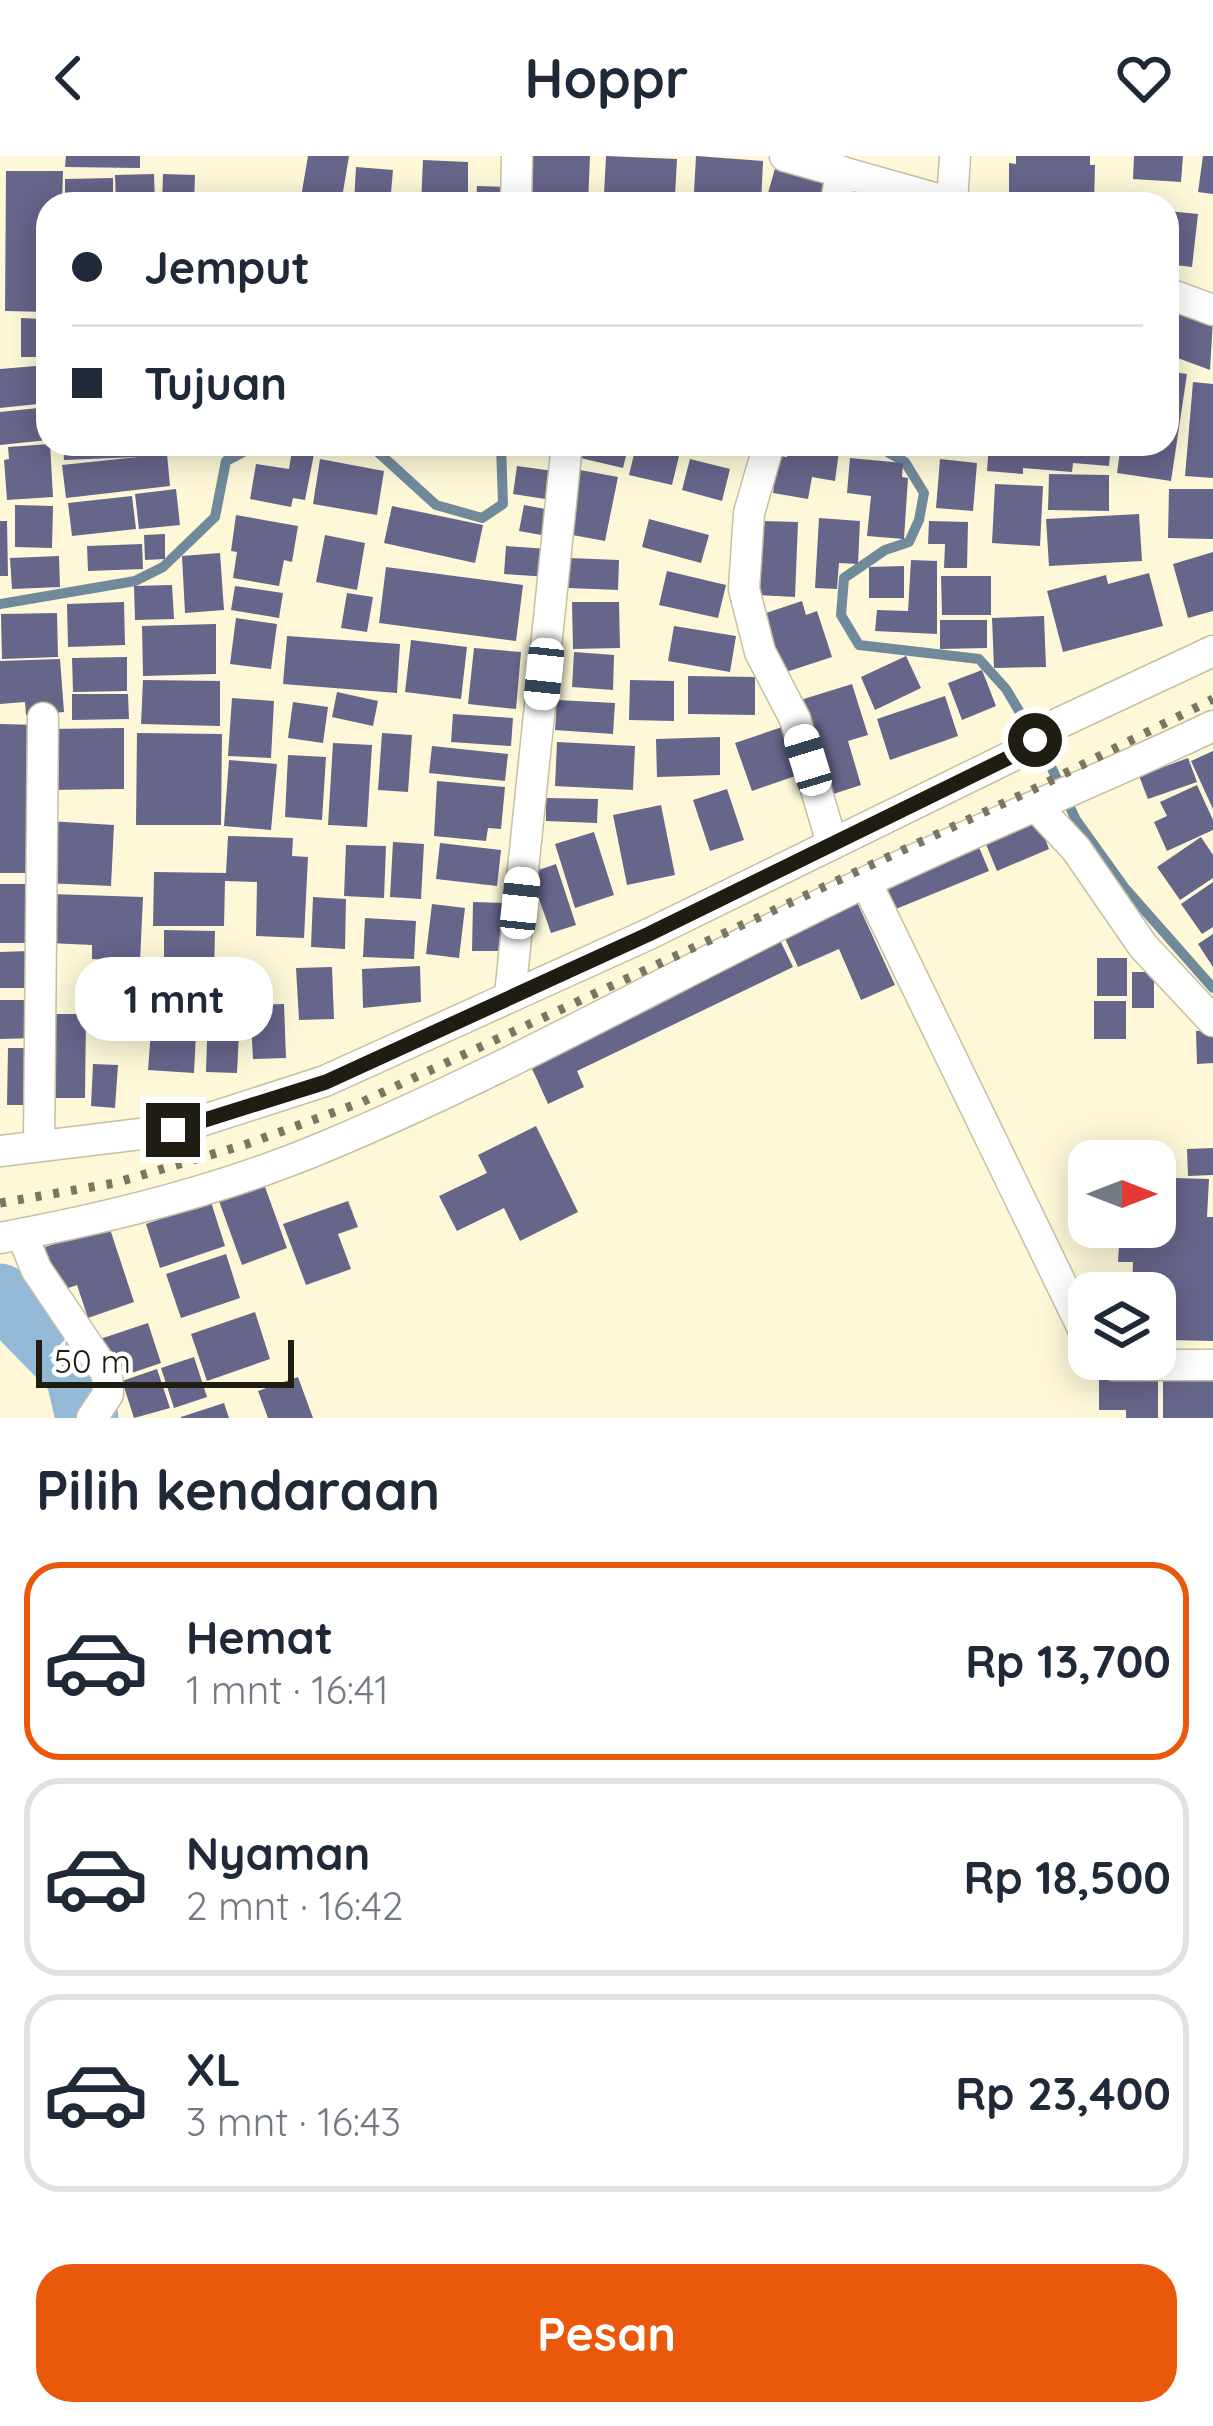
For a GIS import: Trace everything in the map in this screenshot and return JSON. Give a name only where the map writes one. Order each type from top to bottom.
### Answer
[{"type":"street","points":[[517,156],[517,192]]},
{"type":"street","points":[[785,156],[916,192]]},
{"type":"street","points":[[954,192],[955,156]]},
{"type":"street","points":[[838,192],[842,171]]},
{"type":"street","points":[[1179,297],[1213,310]]},
{"type":"street","points":[[511,994],[567,456]]},
{"type":"street","points":[[765,456],[749,513],[744,589],[760,652],[795,719],[832,843]]},
{"type":"street","points":[[0,1151],[173,1130],[326,1082],[649,934],[1012,756],[1057,724],[1213,651]]},
{"type":"street","points":[[39,1146],[43,718]]},
{"type":"street","points":[[96,1413],[108,1394],[107,1374],[11,1236],[218,1184],[322,1148],[492,1071],[866,882],[1213,726]]},
{"type":"street","points":[[1046,804],[1143,946],[1213,1021]]},
{"type":"street","points":[[866,882],[1068,1298]]},
{"type":"street","points":[[1176,1366],[1213,1366]]},
{"type":"building","points":[[66,156],[140,156],[140,168],[65,167]]},
{"type":"building","points":[[308,156],[349,156],[343,192],[302,192]]},
{"type":"building","points":[[530,156],[590,156],[588,192],[528,192]]},
{"type":"building","points":[[606,156],[677,159],[675,192],[604,192]]},
{"type":"building","points":[[696,156],[763,161],[762,192],[694,192]]},
{"type":"building","points":[[1016,156],[1090,156],[1090,165],[1095,165],[1094,192],[1009,192],[1009,163],[1016,164]]},
{"type":"building","points":[[1134,156],[1183,156],[1181,182],[1133,179]]},
{"type":"building","points":[[1203,156],[1213,156],[1213,194],[1198,192]]},
{"type":"building","points":[[423,160],[468,162],[468,192],[422,192]]},
{"type":"building","points":[[776,165],[835,182],[832,192],[768,192]]},
{"type":"building","points":[[356,167],[393,170],[391,192],[355,192]]},
{"type":"building","points":[[6,171],[63,171],[62,192],[36,192],[36,312],[5,311]]},
{"type":"building","points":[[154,174],[155,192],[116,192],[115,175]]},
{"type":"building","points":[[163,174],[195,175],[194,192],[162,192]]},
{"type":"building","points":[[113,178],[113,192],[65,192],[65,179]]},
{"type":"building","points":[[477,186],[510,187],[510,192],[477,192]]},
{"type":"building","points":[[1179,212],[1198,214],[1192,267],[1179,265]]},
{"type":"building","points":[[1179,306],[1213,319],[1210,370],[1179,358]]},
{"type":"building","points":[[21,318],[36,319],[36,357],[21,357]]},
{"type":"building","points":[[36,366],[36,404],[0,408],[0,369]]},
{"type":"building","points":[[1179,373],[1187,374],[1179,428]]},
{"type":"building","points":[[1193,382],[1213,384],[1213,478],[1185,476]]},
{"type":"building","points":[[36,408],[36,441],[0,445],[0,412]]},
{"type":"building","points":[[36,445],[36,456],[51,456],[53,497],[7,500],[4,460],[9,459],[8,447]]},
{"type":"building","points":[[64,456],[167,456],[170,486],[66,498],[62,465],[138,457],[64,460]]},
{"type":"building","points":[[291,456],[314,456],[305,500],[293,498],[291,507],[250,499],[256,464],[289,469]]},
{"type":"building","points":[[572,456],[626,456],[623,468]]},
{"type":"building","points":[[634,456],[679,456],[672,485],[629,475]]},
{"type":"building","points":[[778,456],[838,456],[835,481],[812,477],[808,499],[773,493]]},
{"type":"building","points":[[988,456],[1110,456],[1109,466],[1073,463],[1072,472],[987,471]]},
{"type":"building","points":[[1119,456],[1175,456],[1171,481],[1117,473]]},
{"type":"building","points":[[850,458],[903,463],[902,477],[908,478],[904,539],[867,536],[871,496],[847,493]]},
{"type":"building","points":[[320,459],[384,471],[377,515],[313,504]]},
{"type":"building","points":[[690,459],[730,469],[722,501],[682,490]]},
{"type":"building","points":[[940,459],[977,463],[973,511],[936,508]]},
{"type":"building","points":[[517,466],[561,472],[558,501],[513,494]]},
{"type":"building","points":[[580,470],[618,477],[605,541],[567,534]]},
{"type":"building","points":[[1049,474],[1109,475],[1109,511],[1048,510]]},
{"type":"building","points":[[995,484],[1043,486],[1040,546],[992,543]]},
{"type":"building","points":[[176,489],[180,525],[139,529],[135,494]]},
{"type":"building","points":[[1169,489],[1213,489],[1213,539],[1168,538]]},
{"type":"building","points":[[132,496],[136,529],[72,536],[68,503]]},
{"type":"building","points":[[15,505],[53,506],[52,548],[15,547]]},
{"type":"building","points":[[524,505],[551,510],[547,536],[519,531]]},
{"type":"building","points":[[392,506],[483,525],[475,563],[384,543]]},
{"type":"building","points":[[1139,514],[1142,561],[1049,566],[1046,519]]},
{"type":"building","points":[[236,515],[298,526],[292,562],[284,560],[279,586],[233,578]]},
{"type":"building","points":[[819,518],[860,521],[858,564],[839,563],[837,589],[815,588]]},
{"type":"building","points":[[649,519],[709,535],[701,563],[642,547]]},
{"type":"building","points":[[0,521],[7,521],[8,576],[0,576]]},
{"type":"building","points":[[761,521],[798,522],[795,597],[757,595]]},
{"type":"building","points":[[929,521],[968,522],[967,568],[944,568],[945,544],[928,544]]},
{"type":"building","points":[[165,534],[165,559],[145,560],[144,535]]},
{"type":"building","points":[[325,535],[365,543],[357,590],[316,582]]},
{"type":"building","points":[[142,544],[143,569],[88,571],[87,546]]},
{"type":"building","points":[[506,546],[550,549],[548,577],[504,574]]},
{"type":"building","points":[[1213,552],[1213,611],[1188,618],[1173,564]]},
{"type":"building","points":[[220,553],[224,610],[185,613],[182,556]]},
{"type":"building","points":[[59,556],[60,587],[12,589],[10,558]]},
{"type":"building","points":[[569,558],[619,560],[618,590],[568,588]]},
{"type":"building","points":[[911,560],[937,561],[937,634],[875,631],[877,610],[908,611]]},
{"type":"building","points":[[904,566],[904,598],[869,598],[869,567]]},
{"type":"building","points":[[386,567],[523,585],[516,641],[379,623]]},
{"type":"building","points":[[667,571],[726,585],[718,618],[659,605]]},
{"type":"building","points":[[1149,573],[1163,626],[1063,652],[1047,591],[1106,575],[1108,584]]},
{"type":"building","points":[[941,576],[991,576],[991,615],[942,615]]},
{"type":"building","points":[[172,585],[174,619],[135,620],[134,586]]},
{"type":"building","points":[[235,586],[283,593],[279,618],[231,610]]},
{"type":"building","points":[[347,593],[373,597],[367,632],[341,628]]},
{"type":"building","points":[[802,601],[806,615],[817,611],[832,657],[783,673],[766,613]]},
{"type":"building","points":[[124,602],[125,645],[68,647],[67,604]]},
{"type":"building","points":[[572,602],[619,602],[620,648],[573,649]]},
{"type":"building","points":[[57,613],[58,657],[2,659],[1,614]]},
{"type":"building","points":[[1044,616],[1046,667],[994,668],[992,618]]},
{"type":"building","points":[[236,618],[277,624],[271,669],[230,664]]},
{"type":"building","points":[[940,620],[987,620],[987,648],[940,649]]},
{"type":"building","points":[[216,624],[216,674],[143,676],[142,626]]},
{"type":"building","points":[[674,626],[736,636],[730,672],[668,661]]},
{"type":"building","points":[[287,636],[400,644],[397,693],[283,684]]},
{"type":"building","points":[[411,640],[467,647],[461,699],[405,692]]},
{"type":"building","points":[[474,648],[521,652],[516,709],[468,704]]},
{"type":"building","points":[[574,652],[614,655],[613,690],[572,687]]},
{"type":"building","points":[[906,656],[921,688],[875,710],[861,677]]},
{"type":"building","points":[[127,657],[127,691],[73,692],[72,658]]},
{"type":"building","points":[[60,659],[64,712],[26,715],[25,702],[0,704],[0,661]]},
{"type":"building","points":[[982,670],[996,706],[962,720],[948,683]]},
{"type":"building","points":[[688,676],[755,677],[755,715],[688,714]]},
{"type":"building","points":[[143,680],[220,681],[220,726],[141,724]]},
{"type":"building","points":[[630,680],[674,681],[674,721],[629,720]]},
{"type":"building","points":[[852,684],[868,735],[848,741],[861,785],[824,797],[794,702]]},
{"type":"building","points":[[337,692],[378,701],[373,726],[332,717]]},
{"type":"building","points":[[72,694],[128,694],[129,719],[72,720]]},
{"type":"building","points":[[945,696],[958,736],[890,760],[877,719]]},
{"type":"building","points":[[232,698],[274,701],[271,758],[228,756]]},
{"type":"building","points":[[557,700],[615,703],[613,734],[555,730]]},
{"type":"building","points":[[293,702],[328,707],[323,743],[288,738]]},
{"type":"building","points":[[453,714],[513,718],[511,746],[451,742]]},
{"type":"building","points":[[0,724],[39,725],[33,873],[0,873]]},
{"type":"building","points":[[788,725],[804,773],[752,791],[735,743]]},
{"type":"building","points":[[124,728],[124,789],[48,790],[48,729]]},
{"type":"building","points":[[137,733],[222,734],[221,825],[136,825]]},
{"type":"building","points":[[382,733],[412,735],[408,792],[378,790]]},
{"type":"building","points":[[720,737],[720,775],[657,777],[656,739]]},
{"type":"building","points":[[557,742],[635,746],[633,790],[555,786]]},
{"type":"building","points":[[333,743],[372,745],[367,827],[328,825]]},
{"type":"building","points":[[432,746],[508,754],[505,781],[429,773]]},
{"type":"building","points":[[1213,751],[1213,809],[1191,761]]},
{"type":"building","points":[[288,755],[326,757],[322,820],[285,817]]},
{"type":"building","points":[[1188,758],[1197,782],[1148,799],[1139,776]]},
{"type":"building","points":[[229,760],[277,764],[271,830],[224,826]]},
{"type":"building","points":[[437,781],[505,787],[501,829],[488,828],[486,841],[434,836]]},
{"type":"building","points":[[1197,785],[1213,830],[1167,851],[1154,822],[1167,816],[1160,802]]},
{"type":"building","points":[[727,789],[744,840],[710,851],[693,800]]},
{"type":"building","points":[[546,798],[598,799],[597,823],[546,821]]},
{"type":"building","points":[[661,805],[675,875],[627,885],[613,815]]},
{"type":"building","points":[[1036,815],[1049,849],[997,871],[983,837]]},
{"type":"building","points":[[48,821],[114,825],[111,886],[45,883]]},
{"type":"building","points":[[594,832],[614,895],[575,908],[555,844]]},
{"type":"building","points":[[228,836],[293,838],[292,856],[308,857],[304,938],[256,936],[257,882],[225,881],[224,926],[153,926],[154,872],[226,873]]},
{"type":"building","points":[[1201,837],[1213,855],[1213,878],[1180,900],[1157,867]]},
{"type":"building","points":[[976,840],[989,871],[891,911],[878,879]]},
{"type":"building","points":[[393,842],[424,844],[421,899],[390,897]]},
{"type":"building","points":[[440,843],[501,850],[497,886],[436,879]]},
{"type":"building","points":[[346,845],[386,846],[384,898],[344,896]]},
{"type":"building","points":[[556,864],[576,925],[551,933],[530,873]]},
{"type":"building","points":[[1213,882],[1213,927],[1202,934],[1181,904]]},
{"type":"building","points":[[0,884],[28,884],[27,943],[0,943]]},
{"type":"building","points":[[51,894],[143,897],[140,962],[92,959],[92,945],[49,943]]},
{"type":"building","points":[[313,897],[346,899],[345,949],[311,947]]},
{"type":"building","points":[[856,900],[895,985],[861,1000],[839,949],[798,967],[782,932]]},
{"type":"building","points":[[473,902],[504,903],[503,951],[472,951]]},
{"type":"building","points":[[432,904],[465,908],[459,958],[426,954]]},
{"type":"building","points":[[365,918],[416,921],[414,959],[363,957]]},
{"type":"building","points":[[164,930],[215,931],[214,971],[164,970]]},
{"type":"building","points":[[1213,934],[1213,967],[1198,944]]},
{"type":"building","points":[[780,940],[793,967],[577,1071],[584,1087],[548,1104],[529,1062]]},
{"type":"building","points":[[30,951],[30,988],[0,988],[0,952]]},
{"type":"building","points":[[1097,958],[1127,958],[1127,996],[1097,996]]},
{"type":"building","points":[[420,966],[421,1002],[363,1008],[362,969]]},
{"type":"building","points":[[332,967],[334,1019],[299,1020],[296,968]]},
{"type":"building","points":[[153,972],[202,974],[201,1022],[152,1021]]},
{"type":"building","points":[[1132,972],[1154,972],[1154,1008],[1132,1008]]},
{"type":"building","points":[[0,1000],[36,1000],[36,1038],[0,1039]]},
{"type":"building","points":[[1094,1001],[1126,1001],[1126,1039],[1094,1039]]},
{"type":"building","points":[[284,1004],[286,1058],[253,1059],[250,1005]]},
{"type":"building","points":[[208,1011],[240,1013],[237,1073],[206,1072]]},
{"type":"building","points":[[43,1014],[86,1014],[85,1098],[42,1098]]},
{"type":"building","points":[[151,1030],[196,1033],[194,1073],[148,1070]]},
{"type":"building","points":[[1196,1031],[1213,1031],[1213,1063],[1197,1064]]},
{"type":"building","points":[[8,1048],[36,1048],[35,1105],[7,1105]]},
{"type":"building","points":[[93,1064],[118,1065],[115,1108],[91,1106]]},
{"type":"building","points":[[536,1126],[578,1212],[520,1241],[504,1208],[457,1231],[439,1196],[487,1173],[478,1155]]},
{"type":"building","points":[[1213,1148],[1213,1175],[1188,1176],[1187,1149]]},
{"type":"building","points":[[1176,1178],[1209,1179],[1213,1341],[1176,1340],[1176,1272],[1133,1272],[1133,1262],[1118,1262],[1119,1248],[1176,1248]]},
{"type":"building","points":[[264,1184],[287,1248],[242,1265],[219,1201]]},
{"type":"building","points":[[348,1201],[358,1227],[338,1234],[351,1269],[306,1285],[283,1224]]},
{"type":"building","points":[[211,1202],[225,1246],[160,1268],[146,1224]]},
{"type":"building","points":[[109,1226],[134,1302],[88,1318],[77,1285],[54,1293],[39,1249]]},
{"type":"building","points":[[226,1254],[240,1298],[181,1318],[166,1274]]},
{"type":"building","points":[[255,1312],[270,1359],[207,1381],[191,1334]]},
{"type":"building","points":[[148,1323],[161,1363],[114,1379],[100,1339]]},
{"type":"building","points":[[194,1357],[207,1397],[174,1408],[161,1368]]},
{"type":"building","points":[[157,1369],[170,1408],[134,1418],[122,1381]]},
{"type":"building","points":[[1176,1369],[1213,1369],[1213,1418],[1163,1418],[1163,1380],[1176,1380]]},
{"type":"building","points":[[298,1377],[313,1418],[268,1418],[258,1391]]},
{"type":"building","points":[[1099,1380],[1158,1380],[1158,1418],[1126,1418],[1126,1410],[1099,1410]]},
{"type":"building","points":[[224,1403],[229,1418],[181,1418],[181,1417]]},
{"type":"waterway","points":[[0,604],[135,581],[163,567],[215,517],[226,461],[236,456]]},
{"type":"waterway","points":[[382,456],[436,505],[482,518],[503,504],[501,456]]},
{"type":"waterway","points":[[894,456],[905,462],[924,493],[919,520],[909,542],[885,550],[844,578],[841,615],[859,645],[979,659],[1006,689],[1047,758],[1076,820],[1124,887],[1213,988]]},
{"type":"waterway","points":[[0,1295],[77,1374],[87,1418]]},
{"type":"railway","points":[[0,1203],[115,1183],[247,1144],[362,1102],[1032,790],[1213,699]]},
{"type":"route","points":[[173,1130],[326,1082],[649,934],[1012,756],[1035,740]]}]
